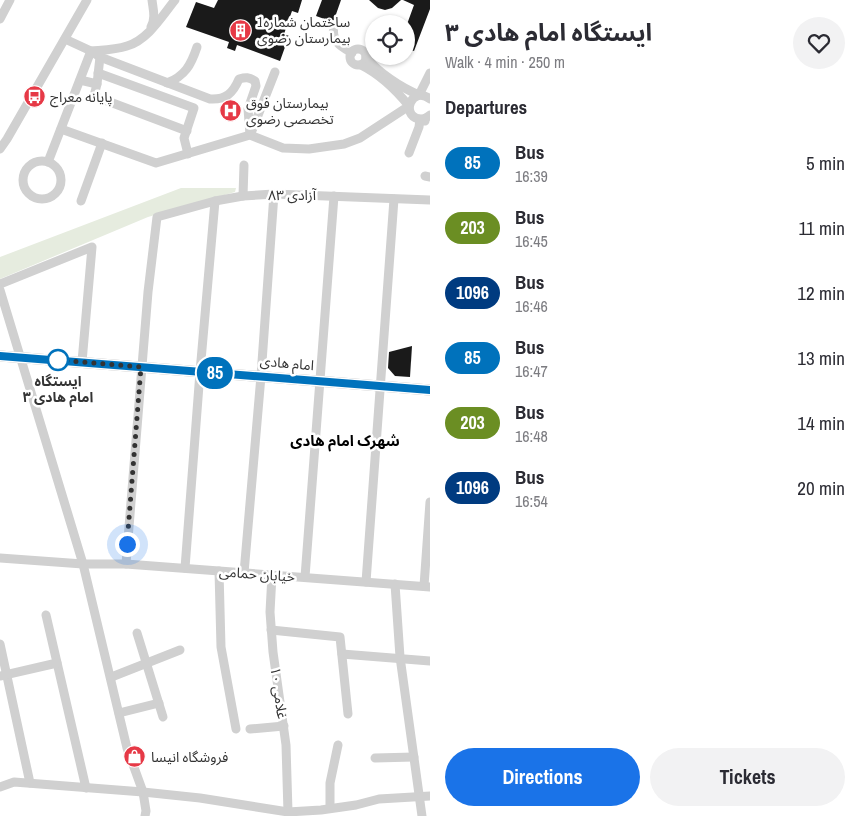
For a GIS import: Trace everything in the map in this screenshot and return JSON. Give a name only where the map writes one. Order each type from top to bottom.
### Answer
[{"type":"main road","name":"امام هادی","points":[[0,356],[430,390]]},
{"type":"street","points":[[0,19],[10,0]]},
{"type":"street","points":[[0,149],[7,140],[87,0]]},
{"type":"street","points":[[149,31],[153,23],[154,13],[152,0]]},
{"type":"street","points":[[91,52],[129,46],[141,39],[175,0]]},
{"type":"street","points":[[334,26],[332,33],[335,40],[352,53],[350,58],[352,62],[356,65],[364,61],[371,63],[402,88],[419,96]]},
{"type":"street","points":[[65,39],[100,57],[210,99],[217,99],[231,93],[239,79],[250,78],[255,81],[256,86],[248,109],[250,136]]},
{"type":"street","points":[[167,83],[176,80],[183,73],[193,59],[197,47]]},
{"type":"street","points":[[48,162],[91,52]]},
{"type":"street","points":[[100,57],[94,96],[187,131]]},
{"type":"street","points":[[364,61],[368,68],[398,92],[409,106],[410,113],[418,119],[430,122]]},
{"type":"street","points":[[250,136],[275,72]]},
{"type":"street","points":[[98,73],[194,108],[184,138],[188,154]]},
{"type":"street","points":[[419,96],[430,73]]},
{"type":"street","points":[[80,80],[97,84]]},
{"type":"street","points":[[61,128],[156,163],[250,136],[283,148],[318,148],[344,144],[360,138],[409,106],[412,99],[419,96],[426,96],[430,99]]},
{"type":"street","points":[[386,120],[401,118],[424,119],[430,116]]},
{"type":"street","points":[[409,153],[419,126],[418,119]]},
{"type":"street","points":[[81,201],[102,144]]},
{"type":"street","points":[[43,161],[48,162],[57,170],[60,181],[59,186],[56,192],[46,198],[35,197],[26,190],[23,184],[24,173],[31,164],[43,161]]},
{"type":"street","points":[[243,193],[244,165]]},
{"type":"street","name":"آزادی ۸۳","points":[[141,367],[157,218],[243,193],[430,200]]},
{"type":"street","points":[[244,573],[274,194]]},
{"type":"street","points":[[305,577],[334,196]]},
{"type":"street","points":[[366,582],[394,198]]},
{"type":"street","points":[[185,568],[215,201]]},
{"type":"street","points":[[0,284],[92,247],[82,362]]},
{"type":"street","points":[[0,290],[83,564],[127,748],[143,792],[146,816]]},
{"type":"street","points":[[126,564],[141,367]]},
{"type":"street","points":[[427,586],[430,502]]},
{"type":"street","name":"خیابان حمامی","points":[[0,558],[83,564],[126,564],[427,586]]},
{"type":"street","points":[[218,571],[222,647],[236,730]]},
{"type":"street","name":"غلامی ۱۰","points":[[272,575],[271,630],[284,726],[291,813]]},
{"type":"street","points":[[395,584],[400,659],[422,816]]},
{"type":"street","points":[[46,615],[86,788]]},
{"type":"street","points":[[271,630],[340,637],[348,714]]},
{"type":"street","points":[[137,633],[163,717]]},
{"type":"street","points":[[0,644],[3,675],[30,783]]},
{"type":"street","points":[[111,678],[180,650]]},
{"type":"street","points":[[342,654],[430,661]]},
{"type":"street","points":[[3,675],[57,663]]},
{"type":"street","points":[[119,713],[158,703]]},
{"type":"street","points":[[250,729],[284,726]]},
{"type":"street","points":[[330,808],[330,784],[338,745]]},
{"type":"street","points":[[374,758],[414,757]]},
{"type":"street","points":[[0,787],[14,782],[143,792],[200,798],[291,813],[356,805],[379,799],[430,796]]},
{"type":"shaded area","points":[[181,188],[236,188],[235,192],[148,217],[0,279],[0,257]]},
{"type":"building","name":"ساختمان شماره1 بیمارستان رضوی","points":[[218,0],[302,0],[298,13],[292,11],[284,34],[289,36],[280,61],[237,45],[235,51],[227,48],[229,42],[186,27],[196,2],[214,8]]},
{"type":"building","points":[[322,0],[341,0],[334,20],[330,21],[316,16]]},
{"type":"building","points":[[369,0],[401,0],[392,8],[385,10],[378,8]]},
{"type":"building","points":[[403,0],[430,0],[430,9],[415,48],[415,15],[410,15],[414,5]]},
{"type":"building","points":[[412,346],[410,377],[395,376],[388,368],[389,352]]},
{"type":"bus line","name":"85","points":[[0,356],[430,390]]},
{"type":"place","name":"ساختمان شماره1 بیمارستان رضوی","points":[[241,30]]},
{"type":"place","name":"پایانه معراج","points":[[34,97]]},
{"type":"place","name":"بیمارستان فوق تخصصی رضوی","points":[[230,111]]},
{"type":"place","name":"ایستگاه امام هادی ۳","points":[[58,360]]},
{"type":"place","name":"فروشگاه انیسا","points":[[135,757]]},
{"type":"district","name":"شهرک امام هادی","points":[[345,440]]},
{"type":"route","points":[[58,360],[141,367],[127,544]]}]
